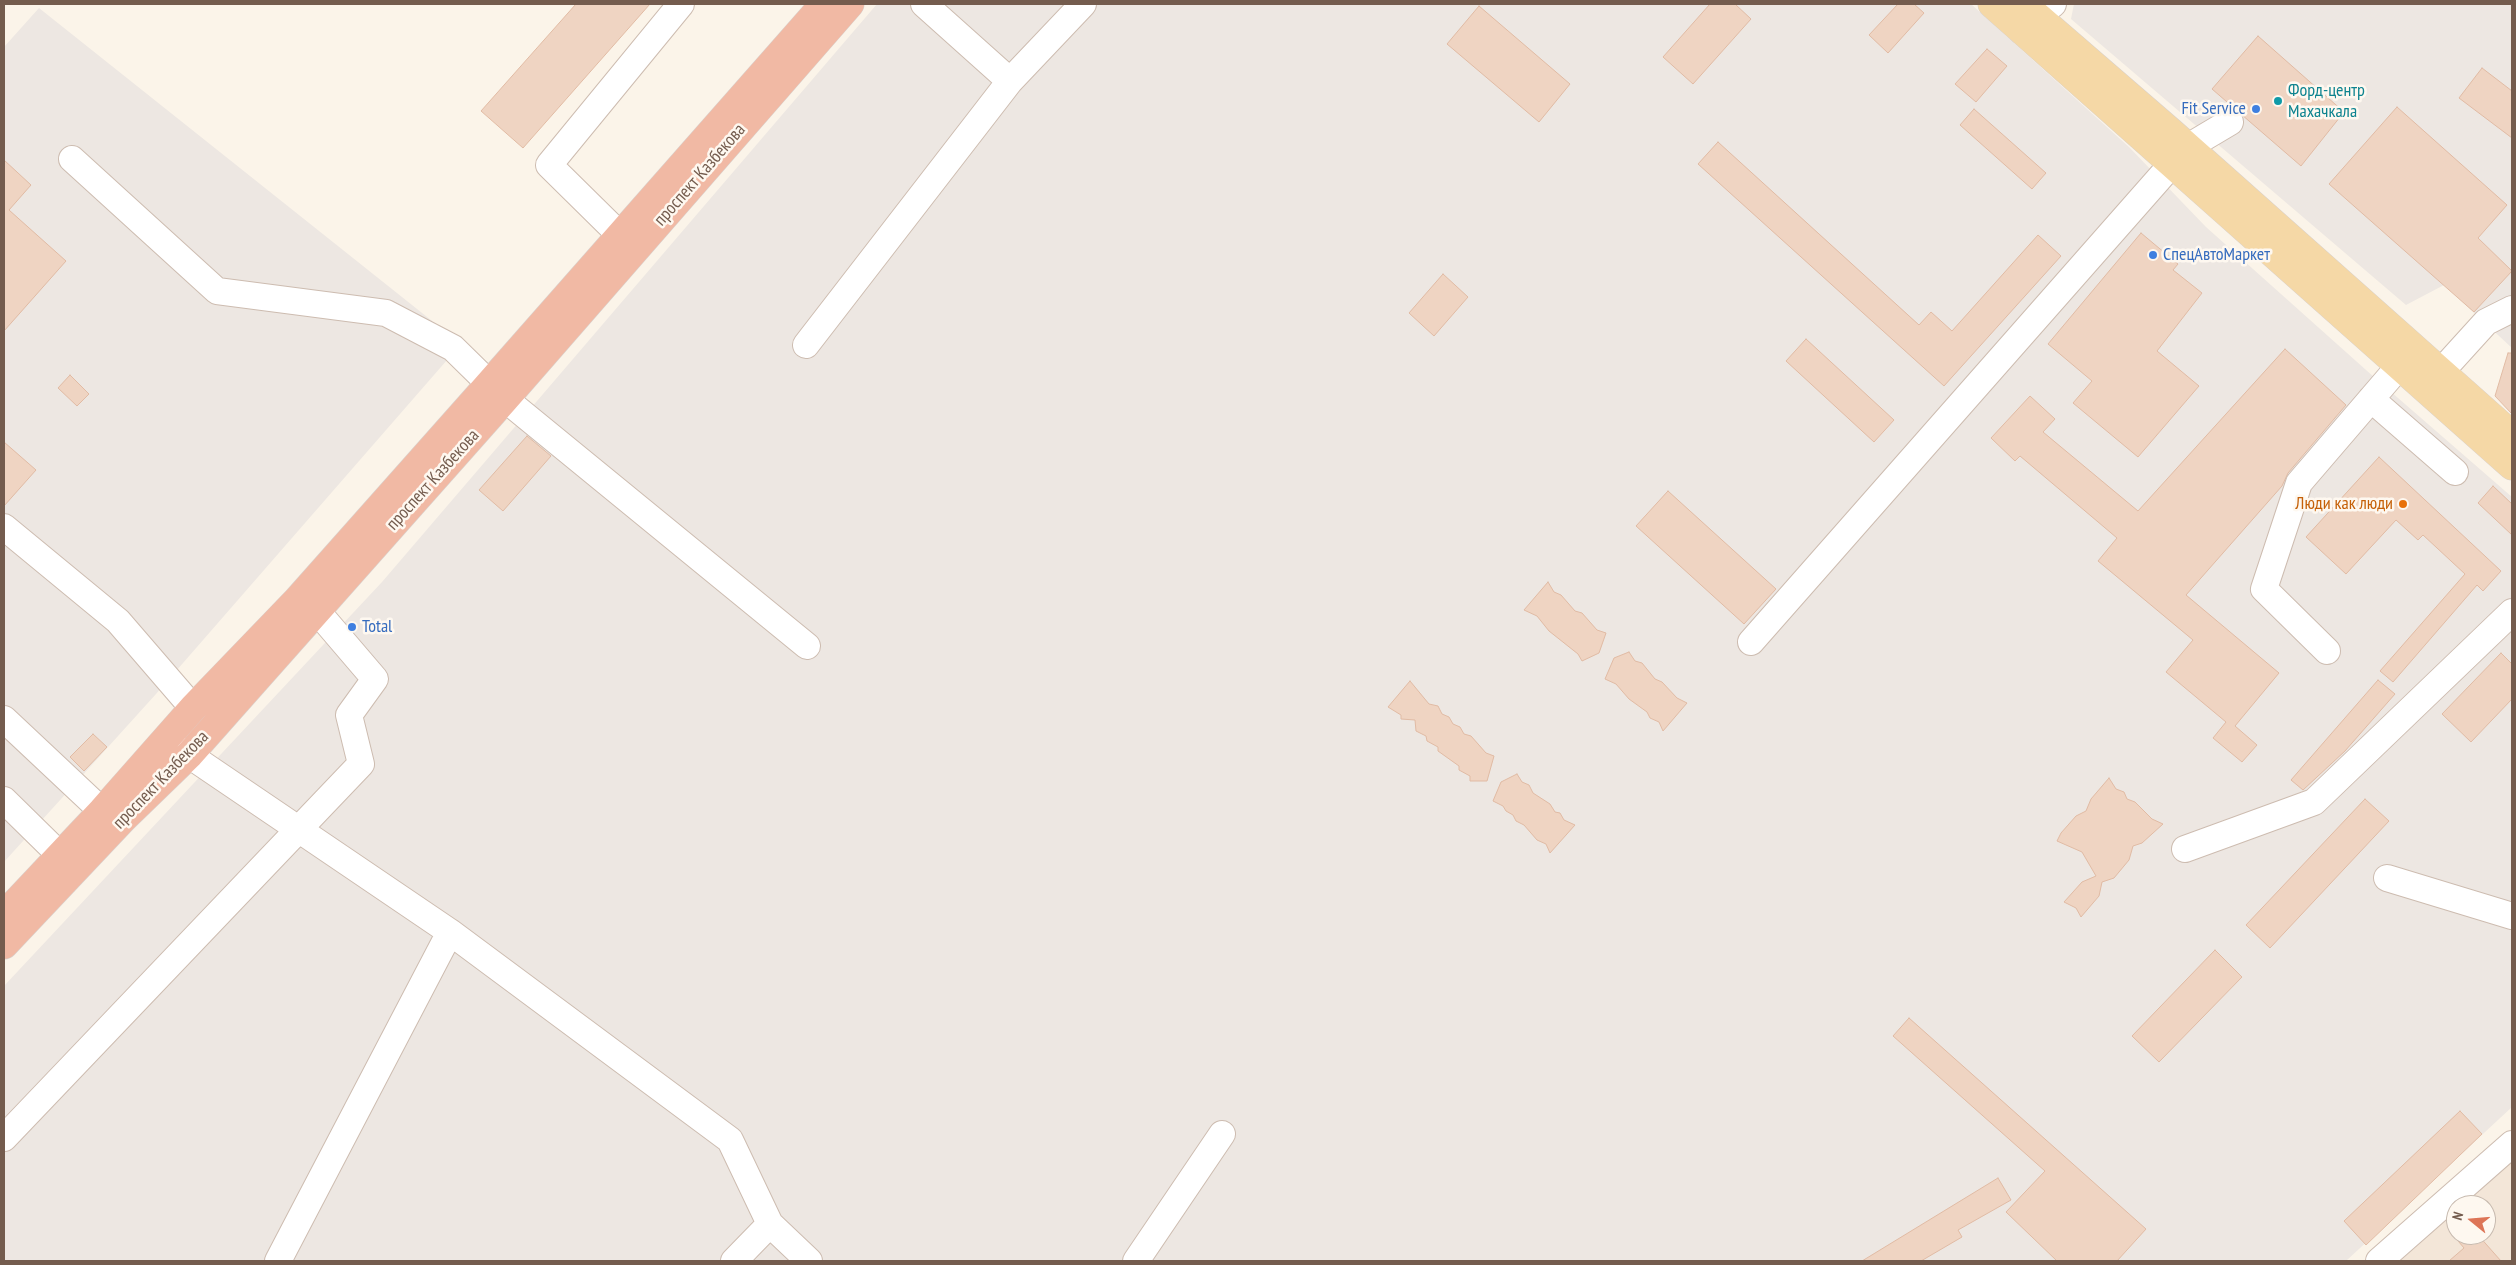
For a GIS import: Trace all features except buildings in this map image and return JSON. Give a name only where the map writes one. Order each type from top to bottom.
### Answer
[{"type":"highway","name":"проспект Казбекова","points":[[4,945],[124,818],[189,755],[316,610],[497,392],[620,235],[824,4]]},
{"type":"highway","name":"проспект Казбекова","points":[[4,915],[102,812],[193,708],[497,392],[850,4]]},
{"type":"main road","points":[[1992,4],[2034,14],[2180,156],[2433,380],[2512,466]]},
{"type":"main road","points":[[2433,380],[2512,435]]},
{"type":"street","points":[[620,235],[549,165],[681,4]]},
{"type":"street","points":[[924,4],[1010,81]]},
{"type":"street","points":[[806,345],[1010,81],[1083,4]]},
{"type":"street","points":[[1751,642],[2180,156],[2230,122]]},
{"type":"street","points":[[72,159],[217,291],[386,313],[452,348],[497,392],[807,646]]},
{"type":"street","points":[[2433,380],[2486,322],[2512,309]]},
{"type":"street","points":[[2327,651],[2264,590],[2299,483],[2407,357]]},
{"type":"street","points":[[2371,400],[2455,472]]},
{"type":"street","points":[[4,527],[118,621],[193,708]]},
{"type":"street","points":[[4,1138],[361,764],[349,715],[375,679],[316,610]]},
{"type":"street","points":[[2185,849],[2314,802],[2512,612]]},
{"type":"street","points":[[4,718],[102,812]]},
{"type":"street","points":[[165,742],[189,755],[450,932],[730,1140],[770,1224],[809,1261]]},
{"type":"street","points":[[4,800],[60,855]]},
{"type":"street","points":[[2387,878],[2512,916]]},
{"type":"street","points":[[278,1261],[450,932]]},
{"type":"street","points":[[1136,1261],[1222,1134]]},
{"type":"street","points":[[2378,1261],[2512,1144]]},
{"type":"street","points":[[734,1261],[770,1224]]},
{"type":"shaded area","points":[[877,4],[1971,4],[2129,147],[2206,227],[2512,497],[2512,1107],[2346,1261],[4,1261],[4,986],[382,582]]},
{"type":"shaded area","points":[[2074,4],[2512,4],[2512,348],[2444,285],[2406,305],[2071,19]]},
{"type":"shaded area","points":[[39,8],[461,344],[156,694],[4,862],[4,47]]},
{"type":"shaded area","points":[[2512,1160],[2512,1261],[2399,1261],[2446,1219],[2446,1245],[2496,1245],[2496,1195],[2473,1195]]},
{"type":"place","name":"Форд-центр Махачкала","points":[[2278,101]]},
{"type":"place","name":"Fit Service","points":[[2256,109]]},
{"type":"place","name":"СпецАвтоМаркет","points":[[2153,255]]},
{"type":"place","name":"Люди как люди","points":[[2403,504]]},
{"type":"place","name":"Total","points":[[352,627]]}]
